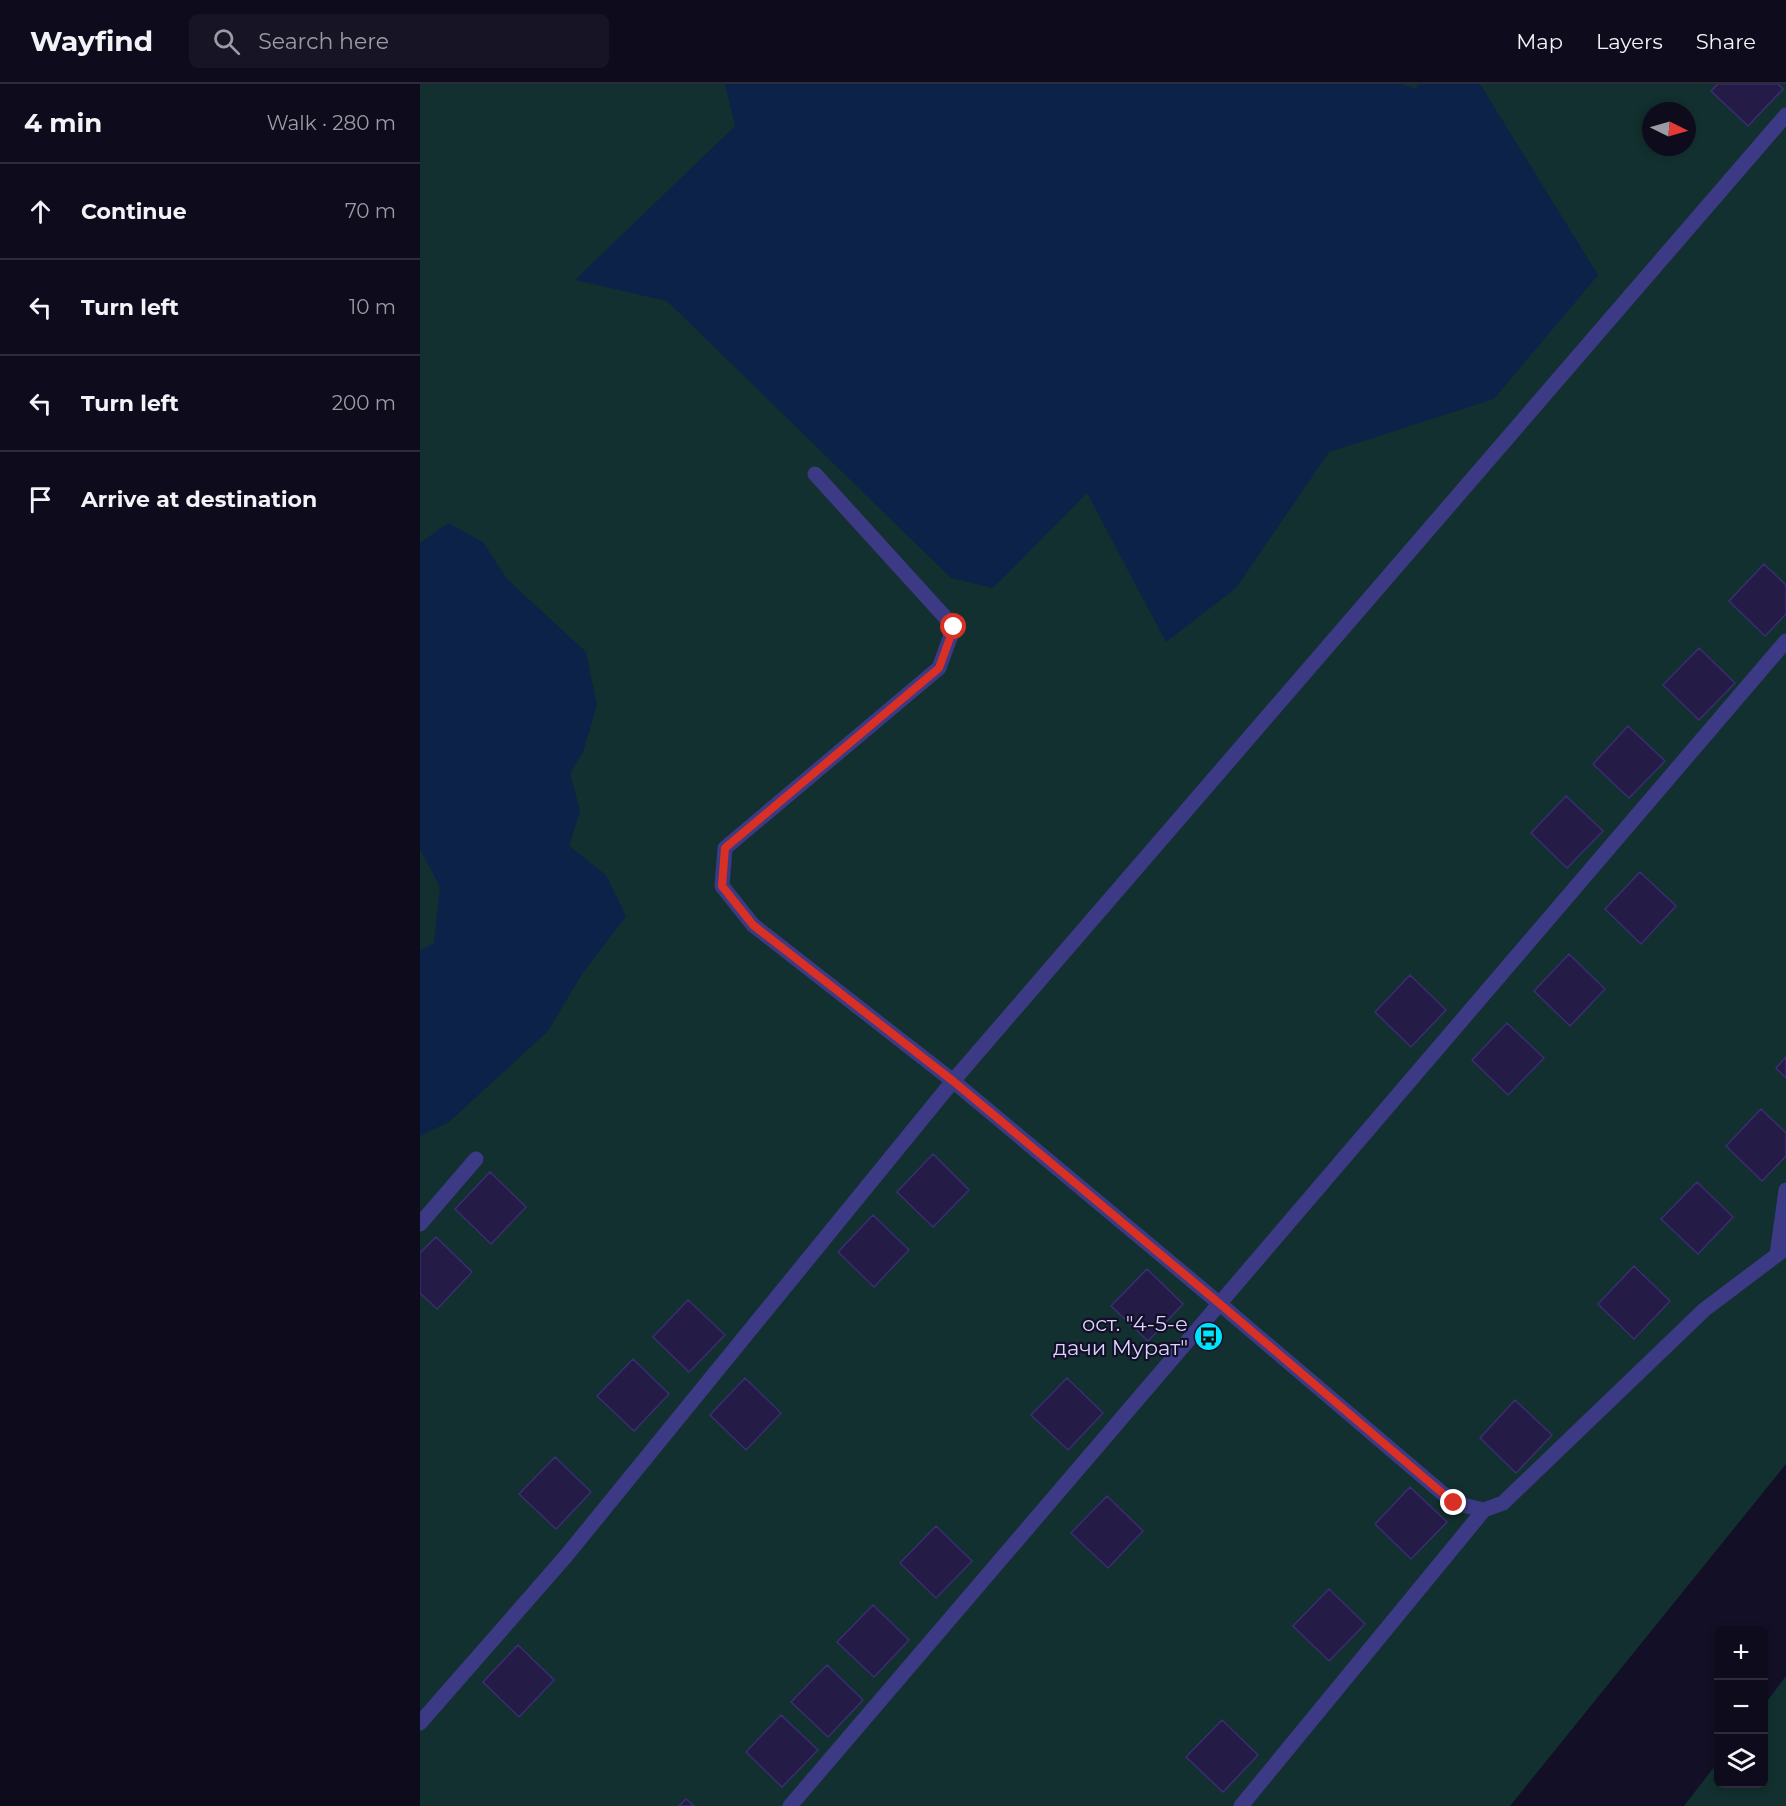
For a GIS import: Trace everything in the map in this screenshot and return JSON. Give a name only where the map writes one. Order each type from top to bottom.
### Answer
[{"type":"street","points":[[420,1723],[566,1556],[953,1081],[1786,115]]},
{"type":"street","points":[[815,474],[954,627],[939,668],[725,848],[722,886],[753,925],[953,1081],[1454,1503],[1484,1510]]},
{"type":"street","points":[[790,1806],[1786,641]]},
{"type":"street","points":[[420,1224],[476,1159]]},
{"type":"street","points":[[1240,1806],[1484,1510],[1503,1503],[1704,1310],[1782,1252],[1786,1190]]},
{"type":"green space","points":[[420,84],[1786,84],[1786,1464],[1510,1806],[420,1806]]},
{"type":"green space","points":[[1786,1676],[1786,1806],[1684,1806],[1714,1767],[1714,1788],[1768,1788],[1768,1700]]},
{"type":"water","points":[[725,84],[1402,84],[1416,89],[1418,84],[1480,84],[1598,275],[1494,399],[1329,452],[1236,588],[1166,642],[1087,493],[993,588],[951,578],[667,301],[575,280],[735,126]]},
{"type":"water","points":[[448,523],[483,542],[507,579],[586,652],[597,705],[583,752],[570,773],[580,811],[569,846],[606,875],[626,916],[582,974],[548,1031],[449,1122],[420,1136],[420,950],[434,943],[440,887],[420,849],[420,543]]},
{"type":"building","points":[[1718,84],[1778,84],[1783,89],[1748,126],[1711,91]]},
{"type":"building","points":[[1764,564],[1786,585],[1786,614],[1765,636],[1729,601]]},
{"type":"building","points":[[1699,648],[1735,683],[1699,720],[1663,685]]},
{"type":"building","points":[[1628,726],[1665,761],[1629,798],[1593,764]]},
{"type":"building","points":[[1566,796],[1603,831],[1567,868],[1531,833]]},
{"type":"building","points":[[1640,872],[1676,906],[1641,944],[1605,909]]},
{"type":"building","points":[[1569,954],[1605,989],[1570,1026],[1534,991]]},
{"type":"building","points":[[1410,975],[1446,1010],[1411,1047],[1375,1012]]},
{"type":"building","points":[[1507,1023],[1544,1058],[1508,1095],[1472,1060]]},
{"type":"building","points":[[1786,1057],[1786,1078],[1776,1068]]},
{"type":"building","points":[[1761,1109],[1786,1133],[1786,1156],[1762,1181],[1726,1146]]},
{"type":"building","points":[[933,1154],[969,1190],[933,1227],[897,1192]]},
{"type":"building","points":[[490,1172],[526,1207],[491,1244],[455,1209]]},
{"type":"building","points":[[1697,1182],[1733,1217],[1698,1254],[1661,1219]]},
{"type":"building","points":[[873,1215],[909,1250],[874,1287],[838,1252]]},
{"type":"building","points":[[436,1237],[472,1272],[437,1309],[420,1293],[420,1253]]},
{"type":"building","points":[[1634,1266],[1670,1301],[1634,1339],[1598,1304]]},
{"type":"building","points":[[1147,1269],[1183,1304],[1148,1341],[1111,1306]]},
{"type":"building","points":[[688,1300],[725,1335],[689,1372],[653,1337]]},
{"type":"building","points":[[633,1359],[669,1394],[634,1431],[597,1396]]},
{"type":"building","points":[[745,1378],[781,1413],[746,1450],[710,1415]]},
{"type":"building","points":[[1067,1378],[1103,1413],[1068,1450],[1031,1415]]},
{"type":"building","points":[[1515,1400],[1552,1435],[1516,1473],[1480,1438]]},
{"type":"building","points":[[555,1457],[591,1492],[556,1529],[519,1494]]},
{"type":"building","points":[[1410,1487],[1447,1522],[1411,1559],[1375,1524]]},
{"type":"building","points":[[1107,1496],[1143,1531],[1108,1568],[1071,1533]]},
{"type":"building","points":[[936,1526],[972,1561],[936,1598],[900,1563]]},
{"type":"building","points":[[1329,1589],[1365,1624],[1329,1661],[1293,1626]]},
{"type":"building","points":[[873,1605],[909,1640],[874,1677],[837,1642]]},
{"type":"building","points":[[518,1645],[554,1680],[519,1717],[483,1682]]},
{"type":"building","points":[[827,1665],[863,1700],[828,1737],[791,1702]]},
{"type":"building","points":[[781,1715],[818,1750],[782,1787],[746,1752]]},
{"type":"building","points":[[1222,1720],[1258,1755],[1223,1792],[1186,1757]]},
{"type":"building","points":[[686,1799],[694,1806],[679,1806]]},
{"type":"place","name":"ост. \"4-5-е дачи Мурат\"","points":[[1209,1336]]},
{"type":"route","points":[[954,627],[939,668],[725,848],[722,886],[753,925],[953,1081],[1454,1503]]}]
